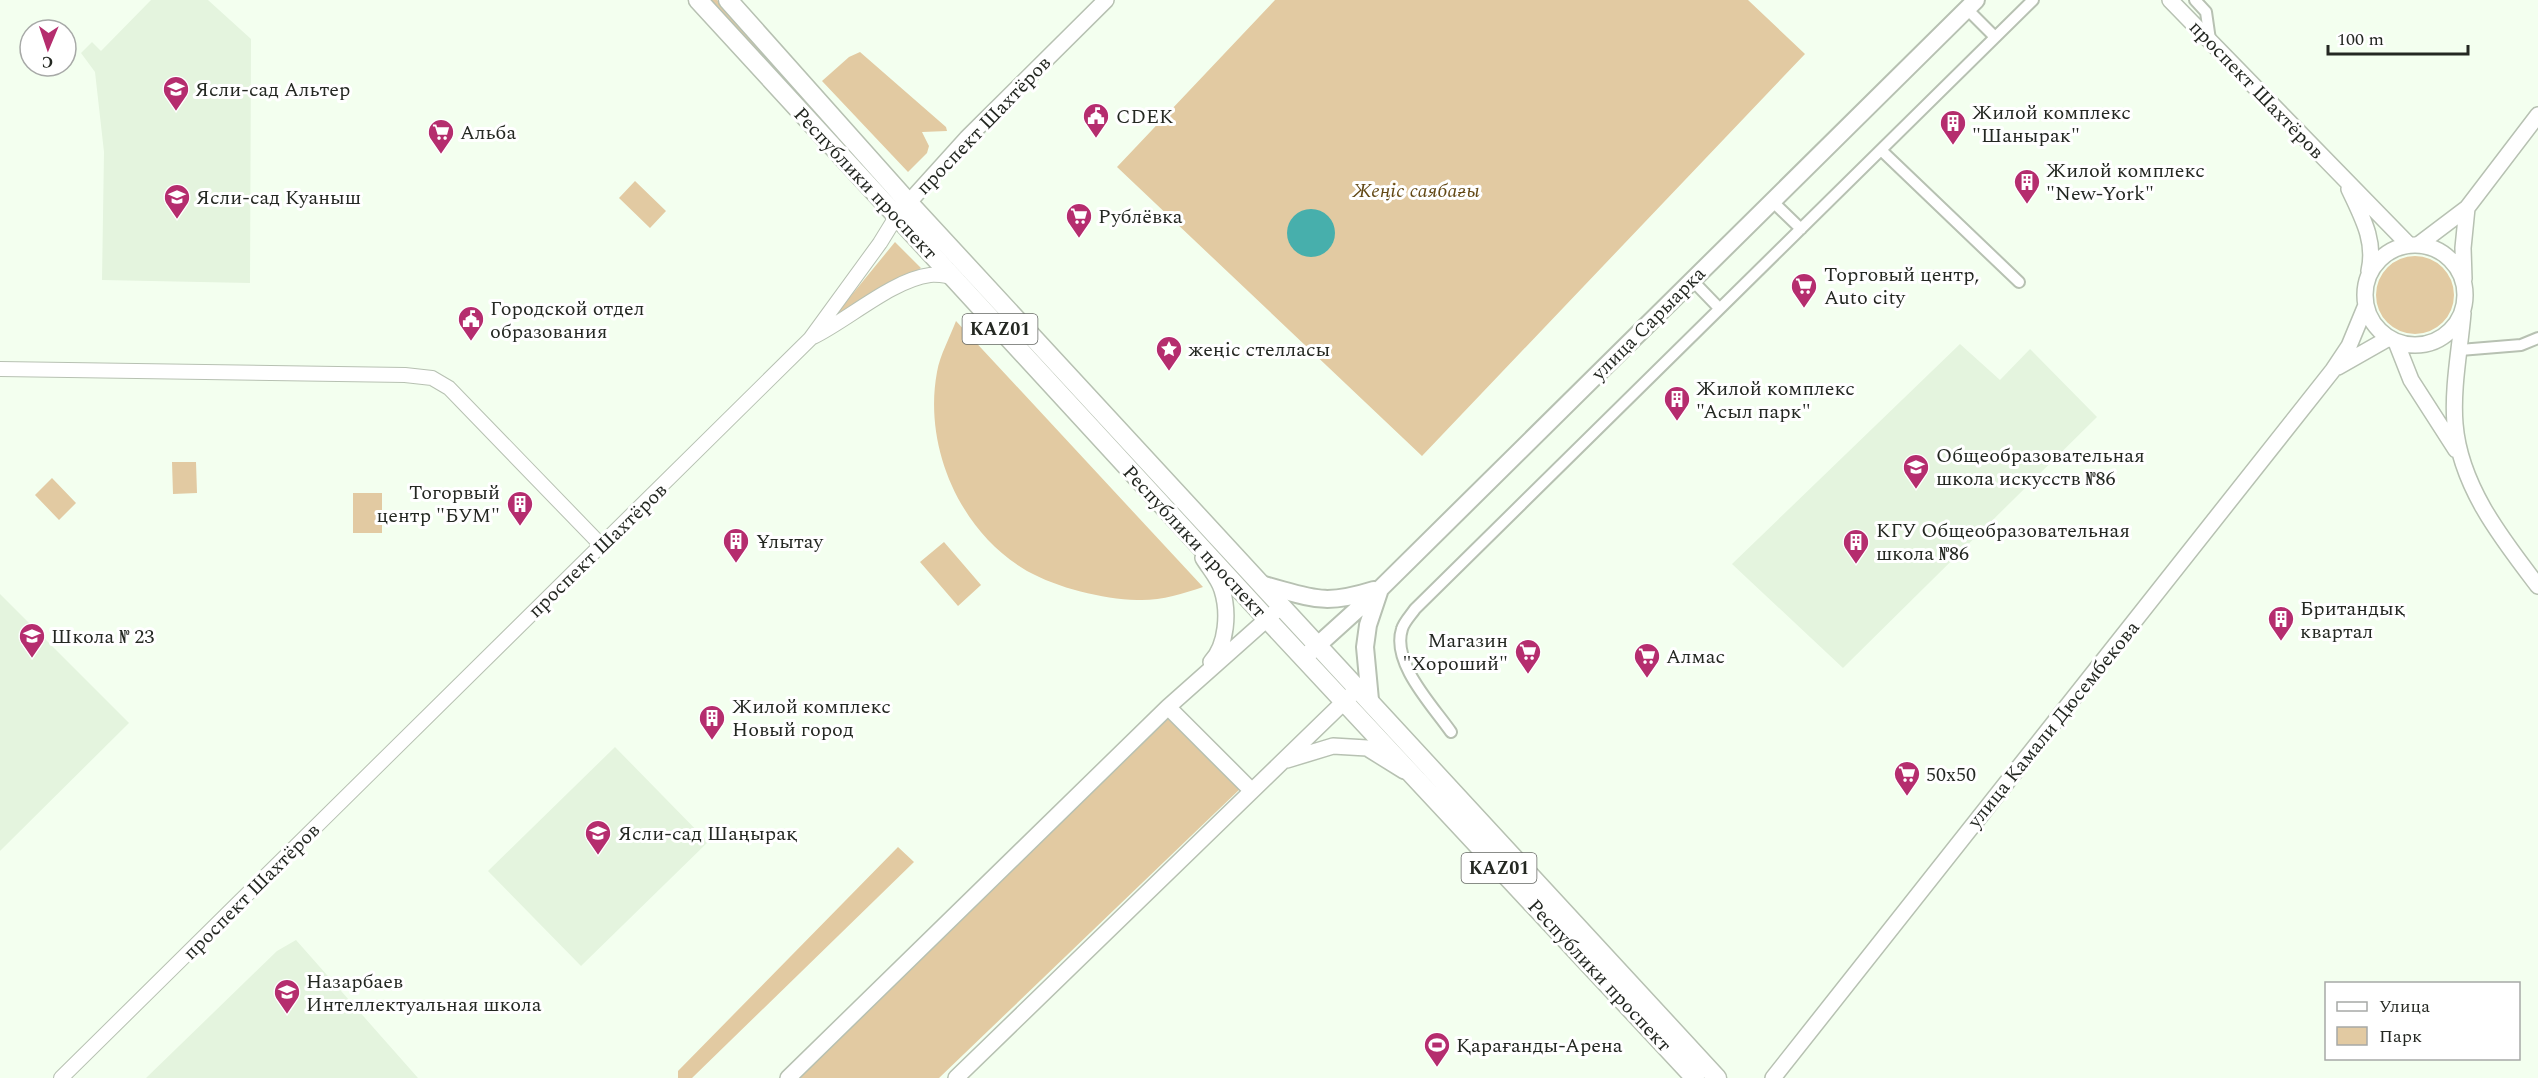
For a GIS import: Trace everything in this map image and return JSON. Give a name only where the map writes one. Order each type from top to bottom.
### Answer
[{"type":"highway","name":"Республики проспект","points":[[698,0],[1283,605],[1717,1078]]},
{"type":"highway","name":"Республики проспект","points":[[728,0],[902,210],[953,277],[1189,535],[1695,1078]]},
{"type":"main road","name":"проспект Шахтёров","points":[[902,210],[973,132],[1106,0]]},
{"type":"main road","name":"проспект Шахтёров","points":[[2170,0],[2344,178],[2413,245]]},
{"type":"main road","name":"улица Сарыарка","points":[[1304,657],[1381,588],[1971,4]]},
{"type":"main road","points":[[2367,280],[2383,256],[2413,245],[2467,208],[2538,115]]},
{"type":"main road","points":[[2344,178],[2371,241],[2373,255],[2367,280],[2366,305],[2378,329],[2392,340],[2415,345],[2442,338],[2460,317],[2464,304]]},
{"type":"main road","points":[[2467,208],[2463,248],[2465,288],[2455,424],[2461,458],[2470,482],[2498,532],[2538,586]]},
{"type":"main road","points":[[2413,245],[2434,249],[2449,258],[2459,271],[2465,288]]},
{"type":"main road","name":"улица Камали Дюсембекова","points":[[1773,1078],[2333,370],[2349,346],[2366,305]]},
{"type":"main road","points":[[2333,370],[2392,340]]},
{"type":"main road","points":[[2392,340],[2411,380],[2461,458]]},
{"type":"main road","points":[[788,1078],[1173,702],[1216,657],[1224,636],[1226,609],[1222,589],[1189,535]]},
{"type":"main road","points":[[1264,585],[1323,601],[1344,600],[1381,588]]},
{"type":"main road","points":[[956,1078],[1345,701],[1364,694],[1368,625],[1381,588]]},
{"type":"main road","points":[[1173,702],[1283,605]]},
{"type":"main road","points":[[1173,702],[1252,791]]},
{"type":"main road","points":[[1281,762],[1333,746],[1367,748],[1417,779]]},
{"type":"street","points":[[1451,732],[1413,681],[1401,649],[1402,629],[1415,609],[2032,0]]},
{"type":"street","points":[[2195,0],[2206,12],[2210,40]]},
{"type":"street","points":[[1971,4],[1995,37]]},
{"type":"street","points":[[1881,150],[2019,282]]},
{"type":"street","points":[[1772,201],[1801,229]]},
{"type":"street","name":"проспект Шахтёров","points":[[61,1078],[810,339],[902,210]]},
{"type":"street","points":[[810,339],[835,327],[878,297],[918,278],[932,275],[953,277]]},
{"type":"street","points":[[1692,280],[1719,308]]},
{"type":"street","points":[[2460,350],[2521,345],[2538,338]]},
{"type":"street","points":[[0,369],[405,375],[432,378],[449,388],[602,546]]},
{"type":"shaded area","points":[[151,0],[208,0],[251,39],[250,283],[102,280],[104,152],[95,72],[81,53],[92,42],[101,51]]},
{"type":"shaded area","name":"Общеобразовательная школа искусств №86","points":[[1960,344],[2000,380],[2030,349],[2097,417],[1843,668],[1732,564]]},
{"type":"shaded area","name":"Школа № 23","points":[[0,594],[129,723],[0,851]]},
{"type":"shaded area","name":"Ясли-сад Шаңырақ","points":[[615,747],[708,842],[581,966],[488,871]]},
{"type":"shaded area","name":"Назарбаев Интеллектуальная школа","points":[[296,940],[418,1078],[146,1078],[277,951]]},
{"type":"green space","points":[[710,0],[717,0],[887,185],[883,189]]},
{"type":"green space","name":"Жеңіс саябағы","points":[[1275,0],[1748,0],[1805,54],[1422,456],[1117,167]]},
{"type":"green space","points":[[860,52],[946,127],[947,131],[922,132],[929,146],[927,153],[908,172],[822,81],[849,57]]},
{"type":"green space","points":[[635,181],[666,211],[650,228],[619,198]]},
{"type":"green space","points":[[895,242],[921,268],[832,319]]},
{"type":"green space","points":[[2407,256],[2423,256],[2437,262],[2448,273],[2454,287],[2454,303],[2448,317],[2437,328],[2423,334],[2407,334],[2393,328],[2382,317],[2376,303],[2376,287],[2382,273],[2393,262]]},
{"type":"green space","points":[[956,321],[1203,587],[1146,600],[1080,592],[1052,583],[1027,571],[1003,554],[983,534],[965,511],[952,485],[942,458],[936,429],[934,400],[938,366]]},
{"type":"green space","points":[[172,462],[196,462],[197,493],[173,494]]},
{"type":"green space","points":[[52,478],[76,503],[59,520],[35,495]]},
{"type":"green space","points":[[353,493],[382,493],[382,533],[353,533]]},
{"type":"green space","points":[[944,542],[981,585],[958,606],[920,562]]},
{"type":"green space","points":[[1172,713],[1241,788],[939,1078],[795,1078]]},
{"type":"green space","points":[[898,847],[914,862],[692,1078],[678,1078],[678,1071]]},
{"type":"water","points":[[1311,209],[1328,216],[1335,233],[1328,250],[1311,257],[1294,250],[1287,233],[1294,216]]},
{"type":"place","name":"Ясли-сад Альтер","points":[[176,112]]},
{"type":"place","name":"CDEK","points":[[1096,139]]},
{"type":"place","name":"Жилой комплекс \"Шанырак\"","points":[[1953,146]]},
{"type":"place","name":"Альба","points":[[441,155]]},
{"type":"place","name":"Жилой комплекс \"New-York\"","points":[[2027,205]]},
{"type":"place","name":"Ясли-сад Куаныш","points":[[177,220]]},
{"type":"place","name":"Рублёвка","points":[[1079,239]]},
{"type":"place","name":"Торговый центр, Auto city","points":[[1804,309]]},
{"type":"place","name":"Городской отдел образования","points":[[471,342]]},
{"type":"place","name":"жеңіс стелласы","points":[[1169,372]]},
{"type":"place","name":"Жилой комплекс \"Асыл парк\"","points":[[1677,422]]},
{"type":"place","name":"Общеобразовательная школа искусств №86","points":[[1916,490]]},
{"type":"place","name":"Тогорвый центр \"БУМ\"","points":[[520,527]]},
{"type":"place","name":"Ұлытау","points":[[736,564]]},
{"type":"place","name":"КГУ Общеобразовательная школа №86","points":[[1856,565]]},
{"type":"place","name":"Британдық квартал","points":[[2281,642]]},
{"type":"place","name":"Школа № 23","points":[[32,659]]},
{"type":"place","name":"Магазин \"Хороший\"","points":[[1528,675]]},
{"type":"place","name":"Алмас","points":[[1647,679]]},
{"type":"place","name":"Жилой комплекс Новый город","points":[[712,741]]},
{"type":"place","name":"50х50","points":[[1907,797]]},
{"type":"place","name":"Ясли-сад Шаңырақ","points":[[598,856]]},
{"type":"place","name":"Назарбаев Интеллектуальная школа","points":[[287,1015]]},
{"type":"place","name":"Қарағанды-Арена","points":[[1437,1068]]}]
